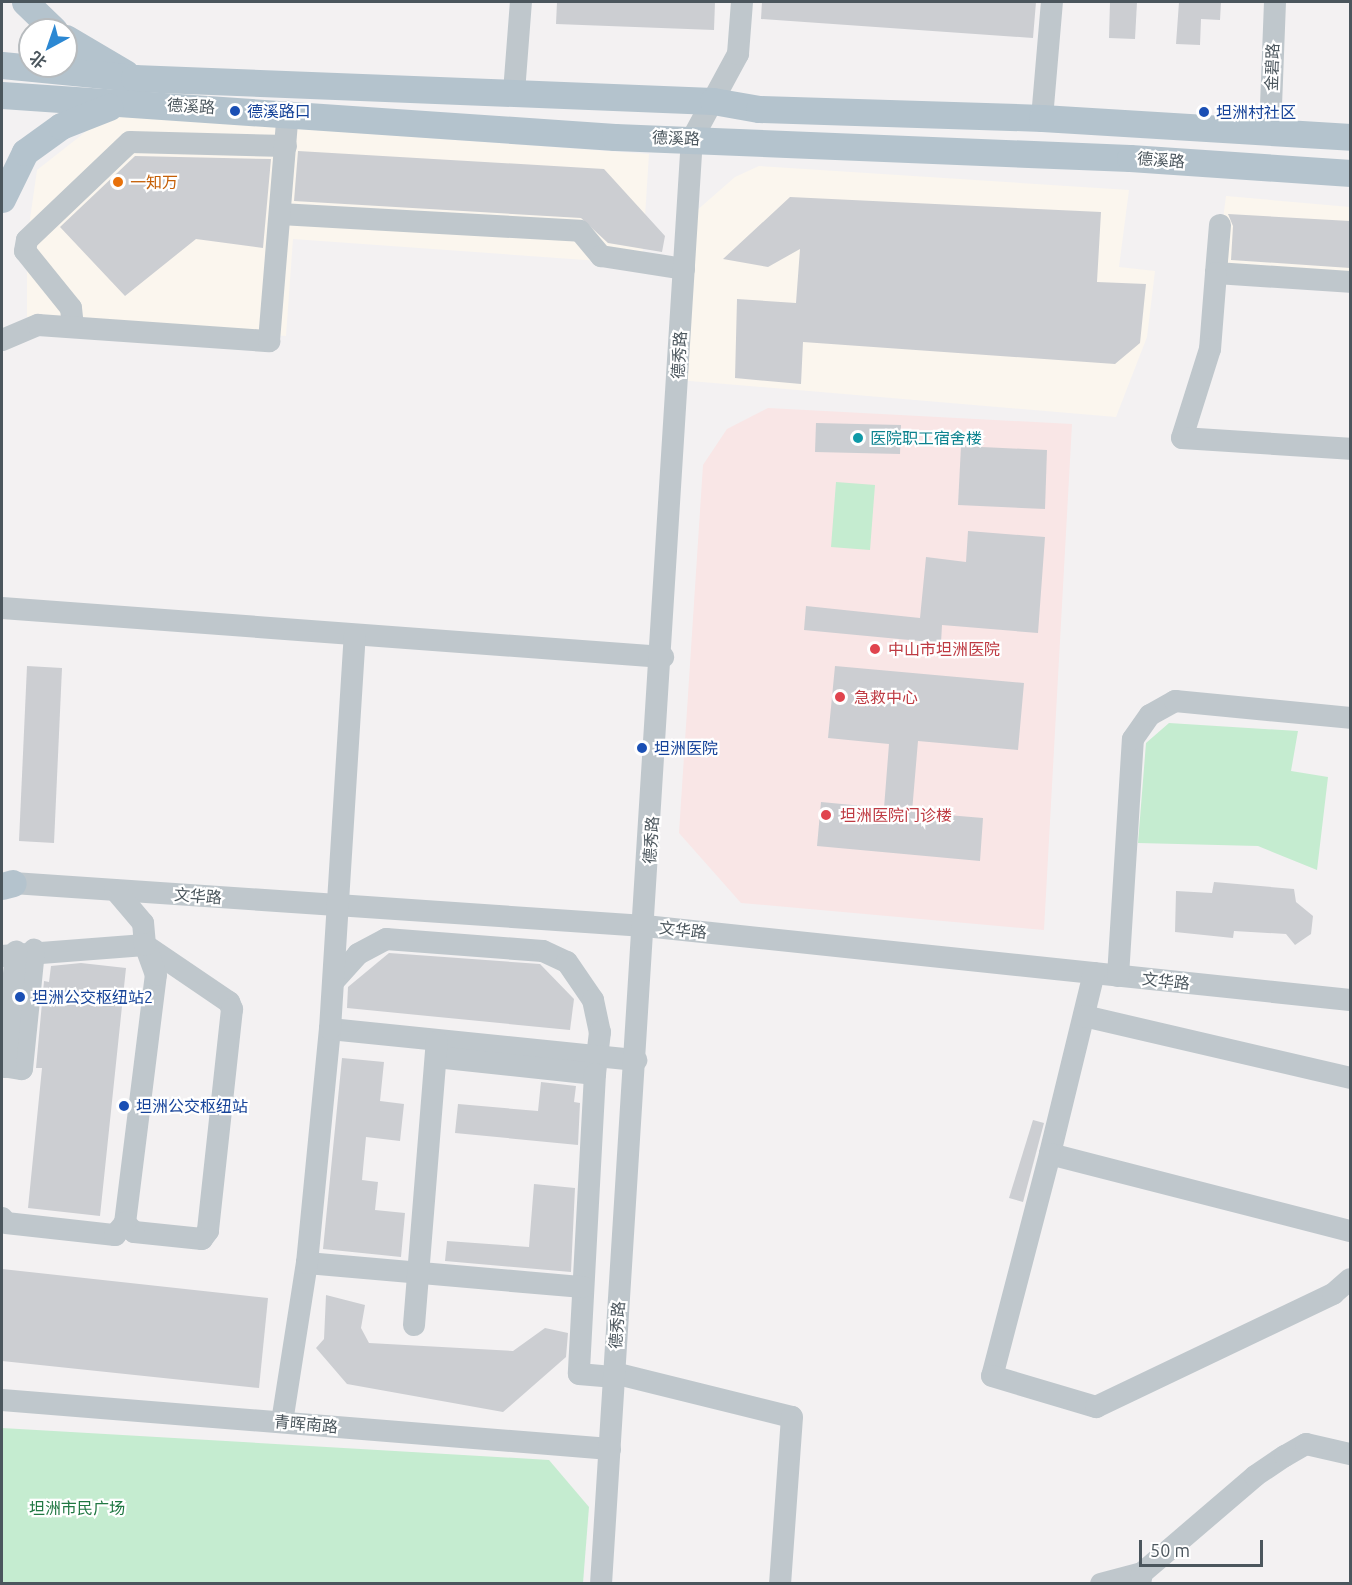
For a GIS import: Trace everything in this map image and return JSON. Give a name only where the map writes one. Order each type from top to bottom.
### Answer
[{"type":"main road","points":[[25,2],[42,18]]},
{"type":"main road","points":[[2,199],[25,152],[61,126],[107,107],[134,91],[78,47]]},
{"type":"main road","name":"德溪路","points":[[2,65],[134,91],[398,124],[1130,158],[1350,173]]},
{"type":"main road","name":"德溪路","points":[[2,95],[134,91],[514,92],[713,101],[759,109],[1042,118],[1350,137]]},
{"type":"street","points":[[514,92],[521,2]]},
{"type":"street","name":"德秀路","points":[[601,1584],[663,657],[692,139],[738,54],[742,2]]},
{"type":"street","points":[[1042,118],[1052,2]]},
{"type":"street","name":"金碧路","points":[[1270,132],[1275,2]]},
{"type":"street","points":[[2,340],[38,325],[269,341],[288,112]]},
{"type":"street","points":[[73,327],[70,308],[25,251],[27,240],[130,142],[286,147]]},
{"type":"street","points":[[280,214],[580,231],[601,256],[684,269]]},
{"type":"street","points":[[1220,225],[1210,349],[1182,438],[1350,449]]},
{"type":"street","points":[[1216,273],[1350,282]]},
{"type":"street","points":[[2,608],[355,637],[663,657]]},
{"type":"street","points":[[282,1422],[307,1263],[330,1029],[340,906],[355,637]]},
{"type":"street","points":[[1118,976],[1133,739],[1150,715],[1175,701],[1350,718]]},
{"type":"street","name":"文华路","points":[[5,883],[645,926],[1350,1000]]},
{"type":"street","points":[[2,1218],[6,1223],[116,1235],[125,1223],[156,975],[138,914],[115,890]]},
{"type":"street","points":[[145,938],[178,894]]},
{"type":"street","points":[[3,1066],[22,1069],[17,953],[145,938],[221,996],[232,1009],[208,1231],[202,1239],[183,1240],[134,1232],[125,1223]]},
{"type":"street","points":[[334,981],[358,954],[386,939],[543,951],[567,962],[593,1000],[600,1032],[596,1065],[579,1374],[614,1375],[792,1417],[780,1584]]},
{"type":"street","points":[[1094,973],[992,1376],[1096,1407],[1333,1294],[1350,1279]]},
{"type":"street","points":[[1084,1016],[1350,1078]]},
{"type":"street","points":[[330,1029],[437,1048],[596,1065],[636,1060]]},
{"type":"street","points":[[414,1325],[437,1048]]},
{"type":"street","points":[[1050,1154],[1350,1231]]},
{"type":"street","points":[[307,1263],[584,1287]]},
{"type":"street","name":"青晖南路","points":[[2,1400],[610,1449]]},
{"type":"street","points":[[1101,1584],[1141,1578],[1255,1476],[1306,1444],[1350,1454]]},
{"type":"shaded area","points":[[107,115],[649,154],[642,264],[293,239],[286,336],[27,317],[27,240],[37,170]]},
{"type":"shaded area","points":[[759,166],[1129,190],[1119,267],[1155,271],[1147,337],[1116,417],[678,380],[687,219],[735,177]]},
{"type":"shaded area","points":[[1226,196],[1350,207],[1350,282],[1216,273]]},
{"type":"shaded area","name":"中山市坦洲医院","points":[[768,408],[1072,424],[1044,930],[741,903],[679,833],[703,465],[727,429]]},
{"type":"green space","points":[[836,482],[875,485],[870,550],[831,547]]},
{"type":"green space","points":[[1169,723],[1298,731],[1291,771],[1328,777],[1317,870],[1258,846],[1138,843],[1146,743]]},
{"type":"green space","name":"坦洲市民广场","points":[[2,1428],[549,1460],[589,1507],[583,1583],[2,1583]]},
{"type":"building","points":[[557,2],[715,2],[714,30],[556,24]]},
{"type":"building","points":[[762,2],[1036,2],[1033,38],[761,19]]},
{"type":"building","points":[[1110,2],[1137,2],[1135,39],[1109,38]]},
{"type":"building","points":[[1179,2],[1221,2],[1220,20],[1201,19],[1200,45],[1176,44]]},
{"type":"building","points":[[298,151],[604,169],[665,236],[662,252],[608,243],[581,218],[294,201]]},
{"type":"building","points":[[135,156],[271,159],[263,248],[196,239],[125,296],[60,227]]},
{"type":"building","points":[[790,197],[1101,212],[1097,282],[1146,284],[1140,343],[1115,364],[803,342],[801,384],[735,378],[737,299],[796,303],[800,249],[768,267],[723,259]]},
{"type":"building","points":[[1228,214],[1350,221],[1350,268],[1231,260],[1233,226]]},
{"type":"building","name":"医院职工宿舍楼","points":[[816,423],[901,425],[900,454],[815,452]]},
{"type":"building","points":[[961,446],[1047,450],[1045,509],[958,505]]},
{"type":"building","points":[[968,531],[1045,537],[1038,633],[942,625],[941,643],[804,630],[806,606],[920,618],[926,557],[966,562]]},
{"type":"building","points":[[27,666],[62,668],[54,843],[19,841]]},
{"type":"building","points":[[835,666],[1024,683],[1018,750],[918,741],[912,812],[983,818],[980,861],[817,846],[821,802],[884,808],[889,744],[828,738]]},
{"type":"building","points":[[1214,882],[1294,889],[1296,902],[1313,916],[1311,934],[1295,945],[1286,934],[1234,931],[1233,938],[1175,932],[1176,891],[1212,893]]},
{"type":"building","points":[[389,953],[540,964],[574,999],[570,1030],[347,1008],[348,987]]},
{"type":"building","points":[[81,963],[126,968],[100,1216],[28,1208],[42,1068],[36,1068],[44,981],[49,982],[51,966]]},
{"type":"building","points":[[342,1058],[384,1062],[380,1101],[404,1104],[400,1141],[366,1137],[362,1180],[378,1182],[375,1210],[405,1213],[401,1257],[323,1249]]},
{"type":"building","points":[[541,1082],[576,1086],[574,1102],[580,1103],[578,1145],[455,1133],[458,1104],[538,1111]]},
{"type":"building","points":[[1033,1120],[1044,1123],[1023,1202],[1009,1198]]},
{"type":"building","points":[[534,1184],[575,1188],[571,1272],[445,1261],[447,1241],[529,1247]]},
{"type":"building","points":[[2,1269],[268,1298],[259,1388],[2,1361]]},
{"type":"building","points":[[326,1295],[365,1305],[361,1328],[369,1343],[513,1351],[545,1328],[568,1333],[566,1357],[503,1412],[347,1384],[316,1348],[324,1339]]},
{"type":"place","name":"德溪路口","points":[[235,111]]},
{"type":"place","name":"坦洲村社区","points":[[1204,112]]},
{"type":"place","name":"一知万","points":[[118,182]]},
{"type":"place","name":"医院职工宿舍楼","points":[[858,438]]},
{"type":"place","name":"中山市坦洲医院","points":[[875,649]]},
{"type":"place","name":"急救中心","points":[[840,697]]},
{"type":"place","name":"坦洲医院","points":[[642,748]]},
{"type":"place","name":"坦洲医院门诊楼","points":[[826,815]]},
{"type":"place","name":"坦洲公交枢纽站2","points":[[20,997]]},
{"type":"place","name":"坦洲公交枢纽站","points":[[124,1106]]}]
